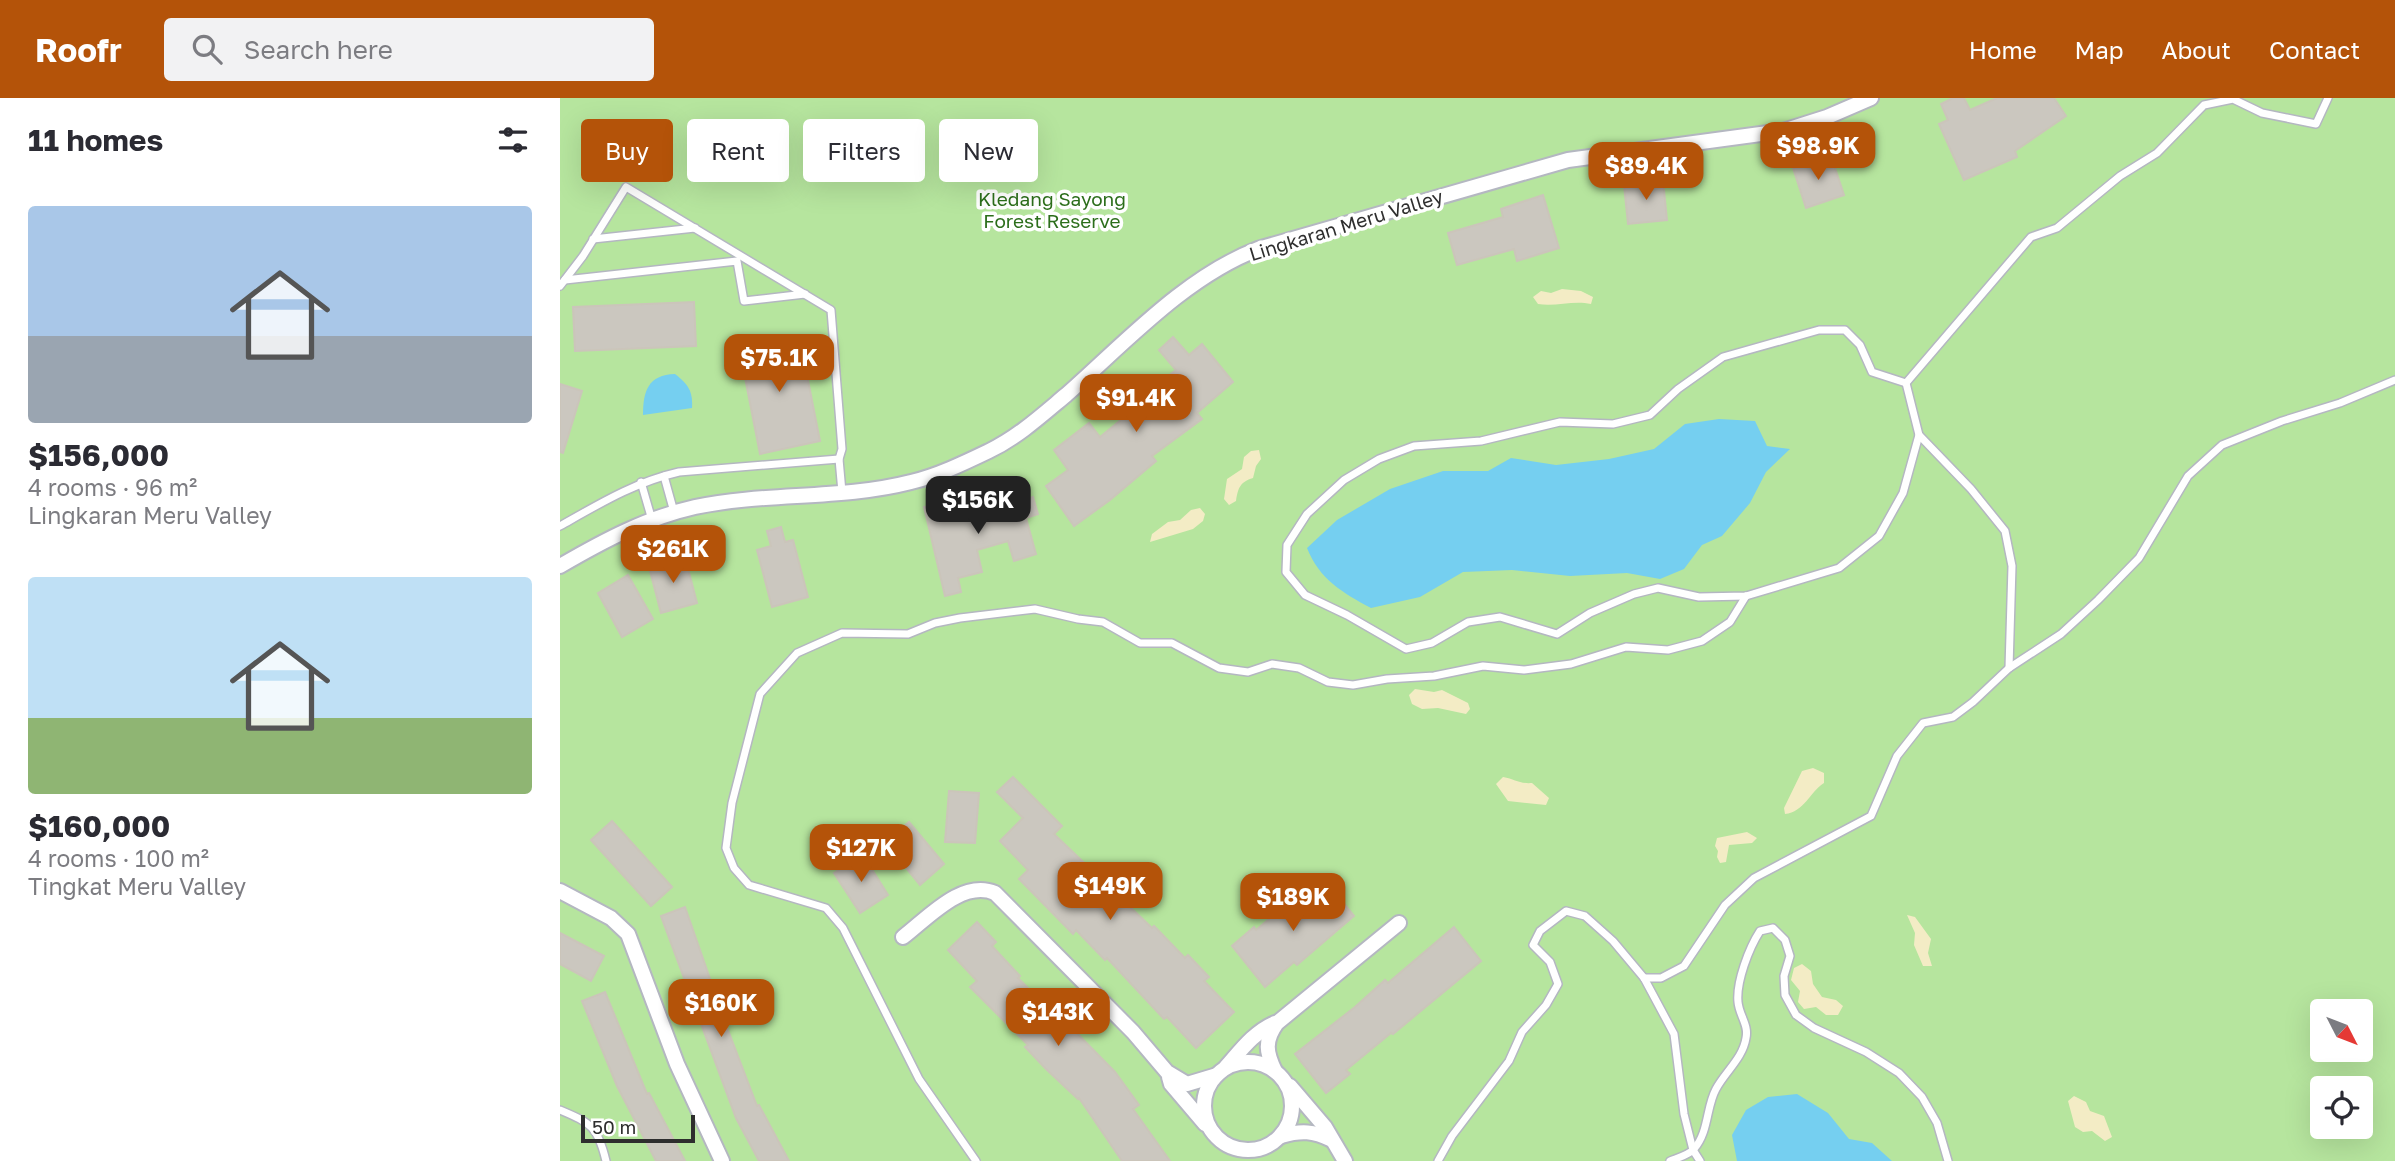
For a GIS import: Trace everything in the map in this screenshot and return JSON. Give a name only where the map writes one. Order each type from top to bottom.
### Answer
[{"type":"street","name":"Lingkaran Meru Valley","points":[[560,566],[611,537],[675,513],[722,503],[842,492],[910,482],[992,450],[1041,416],[1190,286],[1235,258],[1271,245],[1568,160],[1783,131],[1827,117],[1871,98]]},
{"type":"street","points":[[903,937],[958,895],[979,888],[995,893],[1133,1032],[1167,1072],[1187,1084],[1233,1065],[1255,1062],[1280,1075],[1325,1127],[1345,1161]]},
{"type":"street","points":[[560,891],[611,918],[628,934],[677,1064],[722,1161]]},
{"type":"street","points":[[1258,1161],[1277,1139],[1292,1114],[1290,1090],[1266,1046],[1270,1032],[1277,1023],[1399,923]]},
{"type":"street","points":[[1210,1129],[1204,1107],[1210,1084],[1253,1037],[1264,1028],[1277,1023]]},
{"type":"street","points":[[1167,1072],[1171,1084],[1210,1129],[1225,1144],[1237,1149],[1250,1151],[1303,1130],[1319,1133],[1332,1140]]},
{"type":"street","points":[[1225,1144],[1230,1161]]},
{"type":"lane","points":[[1906,383],[2031,237],[2057,228],[2120,176],[2157,153],[2204,105],[2233,99],[2262,113],[2316,124],[2328,98]]},
{"type":"lane","points":[[563,283],[626,187],[739,258],[831,310],[842,449],[839,459],[842,492]]},
{"type":"lane","points":[[593,239],[695,228]]},
{"type":"lane","points":[[563,283],[739,258]]},
{"type":"lane","points":[[739,258],[744,302],[806,294]]},
{"type":"lane","points":[[1819,330],[1845,330],[1860,345],[1872,372],[1906,383],[1919,435],[1903,493],[1879,536],[1839,568],[1746,596],[1699,597],[1658,588],[1634,594],[1590,613],[1557,634],[1500,617],[1468,622],[1432,643],[1406,649],[1347,615],[1305,595],[1286,572],[1287,545],[1307,514],[1344,480],[1379,458],[1414,446],[1481,441],[1560,422],[1613,424],[1650,415],[1678,389],[1723,357],[1819,330]]},
{"type":"lane","points":[[1644,978],[1661,978],[1684,966],[1726,905],[1754,878],[1871,816],[1897,756],[1923,723],[1952,717],[1973,702],[2009,668],[2061,634],[2139,558],[2189,476],[2222,445],[2282,421],[2340,403],[2395,380]]},
{"type":"lane","points":[[1919,435],[1971,489],[2005,531],[2012,566],[2009,668]]},
{"type":"lane","points":[[560,526],[641,482],[679,472],[839,459]]},
{"type":"lane","points":[[664,476],[675,513]]},
{"type":"lane","points":[[641,482],[653,520]]},
{"type":"lane","points":[[976,1161],[919,1079],[843,928],[826,908],[749,886],[734,868],[726,848],[732,803],[760,694],[797,653],[842,633],[908,634],[935,623],[1035,608],[1078,619],[1103,622],[1140,643],[1172,643],[1219,668],[1248,672],[1272,663],[1299,668],[1328,682],[1353,685],[1387,679],[1434,676],[1483,666],[1524,670],[1571,664],[1626,647],[1668,650],[1702,641],[1730,622],[1746,596]]},
{"type":"lane","points":[[1438,1161],[1452,1136],[1509,1061],[1522,1032],[1546,1005],[1558,984],[1550,962],[1533,945],[1540,931],[1566,911],[1585,916],[1613,941],[1644,978],[1674,1034],[1684,1114],[1693,1150],[1700,1161]]},
{"type":"lane","points":[[1670,1161],[1693,1150],[1705,1129],[1715,1090],[1735,1063],[1746,1039],[1746,1023],[1738,1002],[1750,947],[1760,931],[1773,928],[1785,940],[1790,956],[1784,976],[1784,995],[1797,1014],[1814,1028],[1866,1052],[1899,1073],[1922,1097],[1937,1122],[1948,1161]]},
{"type":"lane","points":[[560,1110],[588,1122],[602,1142],[606,1161]]},
{"type":"green space","name":"Kledang Sayong Forest Reserve","points":[[560,98],[2395,98],[2395,1161],[560,1161]]},
{"type":"sand","points":[[1562,289],[1581,291],[1593,297],[1591,304],[1538,304],[1533,297],[1541,291],[1551,293]]},
{"type":"sand","points":[[1259,450],[1261,459],[1253,478],[1242,484],[1236,501],[1229,505],[1224,499],[1227,479],[1242,469],[1244,457],[1251,451]]},
{"type":"sand","points":[[1200,508],[1205,514],[1203,521],[1193,529],[1150,542],[1152,534],[1168,522],[1180,520],[1191,510]]},
{"type":"sand","points":[[1415,689],[1434,692],[1442,690],[1468,703],[1470,709],[1466,714],[1438,708],[1422,709],[1412,704],[1409,695]]},
{"type":"sand","points":[[1813,768],[1824,773],[1824,783],[1797,810],[1785,814],[1784,808],[1802,771]]},
{"type":"sand","points":[[1503,777],[1532,783],[1549,798],[1546,805],[1508,801],[1496,784]]},
{"type":"sand","points":[[1747,832],[1757,838],[1752,843],[1729,845],[1726,862],[1720,863],[1715,846],[1717,838]]},
{"type":"sand","points":[[1907,915],[1915,917],[1931,939],[1928,953],[1932,966],[1923,966],[1914,945],[1915,933]]},
{"type":"sand","points":[[1802,964],[1811,971],[1813,984],[1822,997],[1836,1000],[1843,1006],[1838,1015],[1826,1015],[1816,1007],[1804,1009],[1798,1002],[1800,991],[1791,980],[1794,968]]},
{"type":"sand","points":[[2074,1096],[2086,1102],[2090,1111],[2104,1116],[2112,1137],[2105,1141],[2092,1131],[2083,1132],[2075,1127],[2068,1101]]},
{"type":"water","points":[[675,374],[689,388],[692,408],[643,415],[644,399],[649,386],[659,377]]},
{"type":"water","points":[[1719,419],[1755,421],[1767,446],[1790,449],[1766,472],[1750,503],[1722,536],[1702,545],[1684,569],[1660,579],[1627,573],[1570,576],[1512,570],[1463,572],[1420,597],[1371,608],[1342,591],[1325,577],[1307,548],[1337,520],[1390,489],[1443,471],[1488,471],[1511,458],[1556,465],[1609,459],[1654,449],[1685,424]]},
{"type":"water","points":[[1797,1094],[1828,1113],[1849,1139],[1872,1143],[1892,1161],[1737,1161],[1732,1135],[1746,1110],[1768,1097]]},
{"type":"building","points":[[1953,98],[1964,98],[1970,110],[1997,98],[2054,98],[2066,116],[2015,151],[2017,157],[1964,180],[1939,124],[1948,120],[1941,104]]},
{"type":"building","points":[[1831,156],[1844,195],[1806,208],[1793,168]]},
{"type":"building","points":[[1663,180],[1667,220],[1628,224],[1624,185]]},
{"type":"building","points":[[1543,195],[1559,248],[1517,261],[1514,249],[1457,265],[1448,233],[1503,217],[1501,209]]},
{"type":"building","points":[[694,302],[696,346],[575,351],[573,307]]},
{"type":"building","points":[[799,335],[820,441],[760,454],[739,347]]},
{"type":"building","points":[[1173,337],[1189,355],[1202,344],[1233,382],[1197,413],[1202,419],[1152,456],[1156,461],[1074,526],[1046,486],[1068,470],[1054,450],[1089,423],[1100,437],[1133,410],[1129,405],[1176,370],[1159,350]]},
{"type":"building","points":[[560,384],[582,391],[563,453],[560,452]]},
{"type":"building","points":[[996,487],[1002,506],[1033,497],[1038,514],[1026,518],[1036,554],[1014,561],[1008,541],[977,550],[982,572],[958,578],[961,592],[945,596],[924,507],[942,503],[945,519],[981,511],[976,493]]},
{"type":"building","points":[[781,527],[785,542],[793,540],[808,597],[772,607],[757,550],[771,546],[767,531]]},
{"type":"building","points":[[685,557],[697,603],[661,613],[649,567]]},
{"type":"building","points":[[628,575],[653,619],[622,637],[598,593]]},
{"type":"building","points":[[1013,777],[1062,826],[1054,834],[1185,958],[1188,955],[1209,977],[1204,981],[1234,1012],[1196,1048],[1167,1017],[1164,1019],[1107,958],[1105,960],[1076,930],[1073,934],[1019,879],[1028,870],[1000,841],[1023,818],[997,792]]},
{"type":"building","points":[[949,791],[979,793],[975,843],[945,842]]},
{"type":"building","points":[[612,821],[672,887],[651,906],[591,840]]},
{"type":"building","points":[[909,822],[944,864],[920,885],[885,842]]},
{"type":"building","points":[[863,855],[888,895],[860,913],[834,873]]},
{"type":"building","points":[[1323,878],[1354,916],[1297,965],[1294,962],[1265,987],[1232,946]]},
{"type":"building","points":[[685,907],[757,1106],[759,1105],[789,1161],[759,1161],[736,1118],[661,916]]},
{"type":"building","points":[[977,922],[996,942],[992,946],[1020,976],[1018,978],[1115,1072],[1139,1105],[1133,1109],[1170,1161],[1122,1161],[1079,1098],[1046,1069],[1025,1047],[1028,1045],[970,987],[977,981],[948,950]]},
{"type":"building","points":[[1454,927],[1481,961],[1346,1070],[1350,1074],[1326,1093],[1295,1054],[1385,980],[1388,983]]},
{"type":"building","points":[[560,933],[604,956],[591,981],[560,964]]},
{"type":"building","points":[[605,992],[647,1094],[649,1093],[685,1161],[656,1161],[617,1086],[582,1001]]}]
